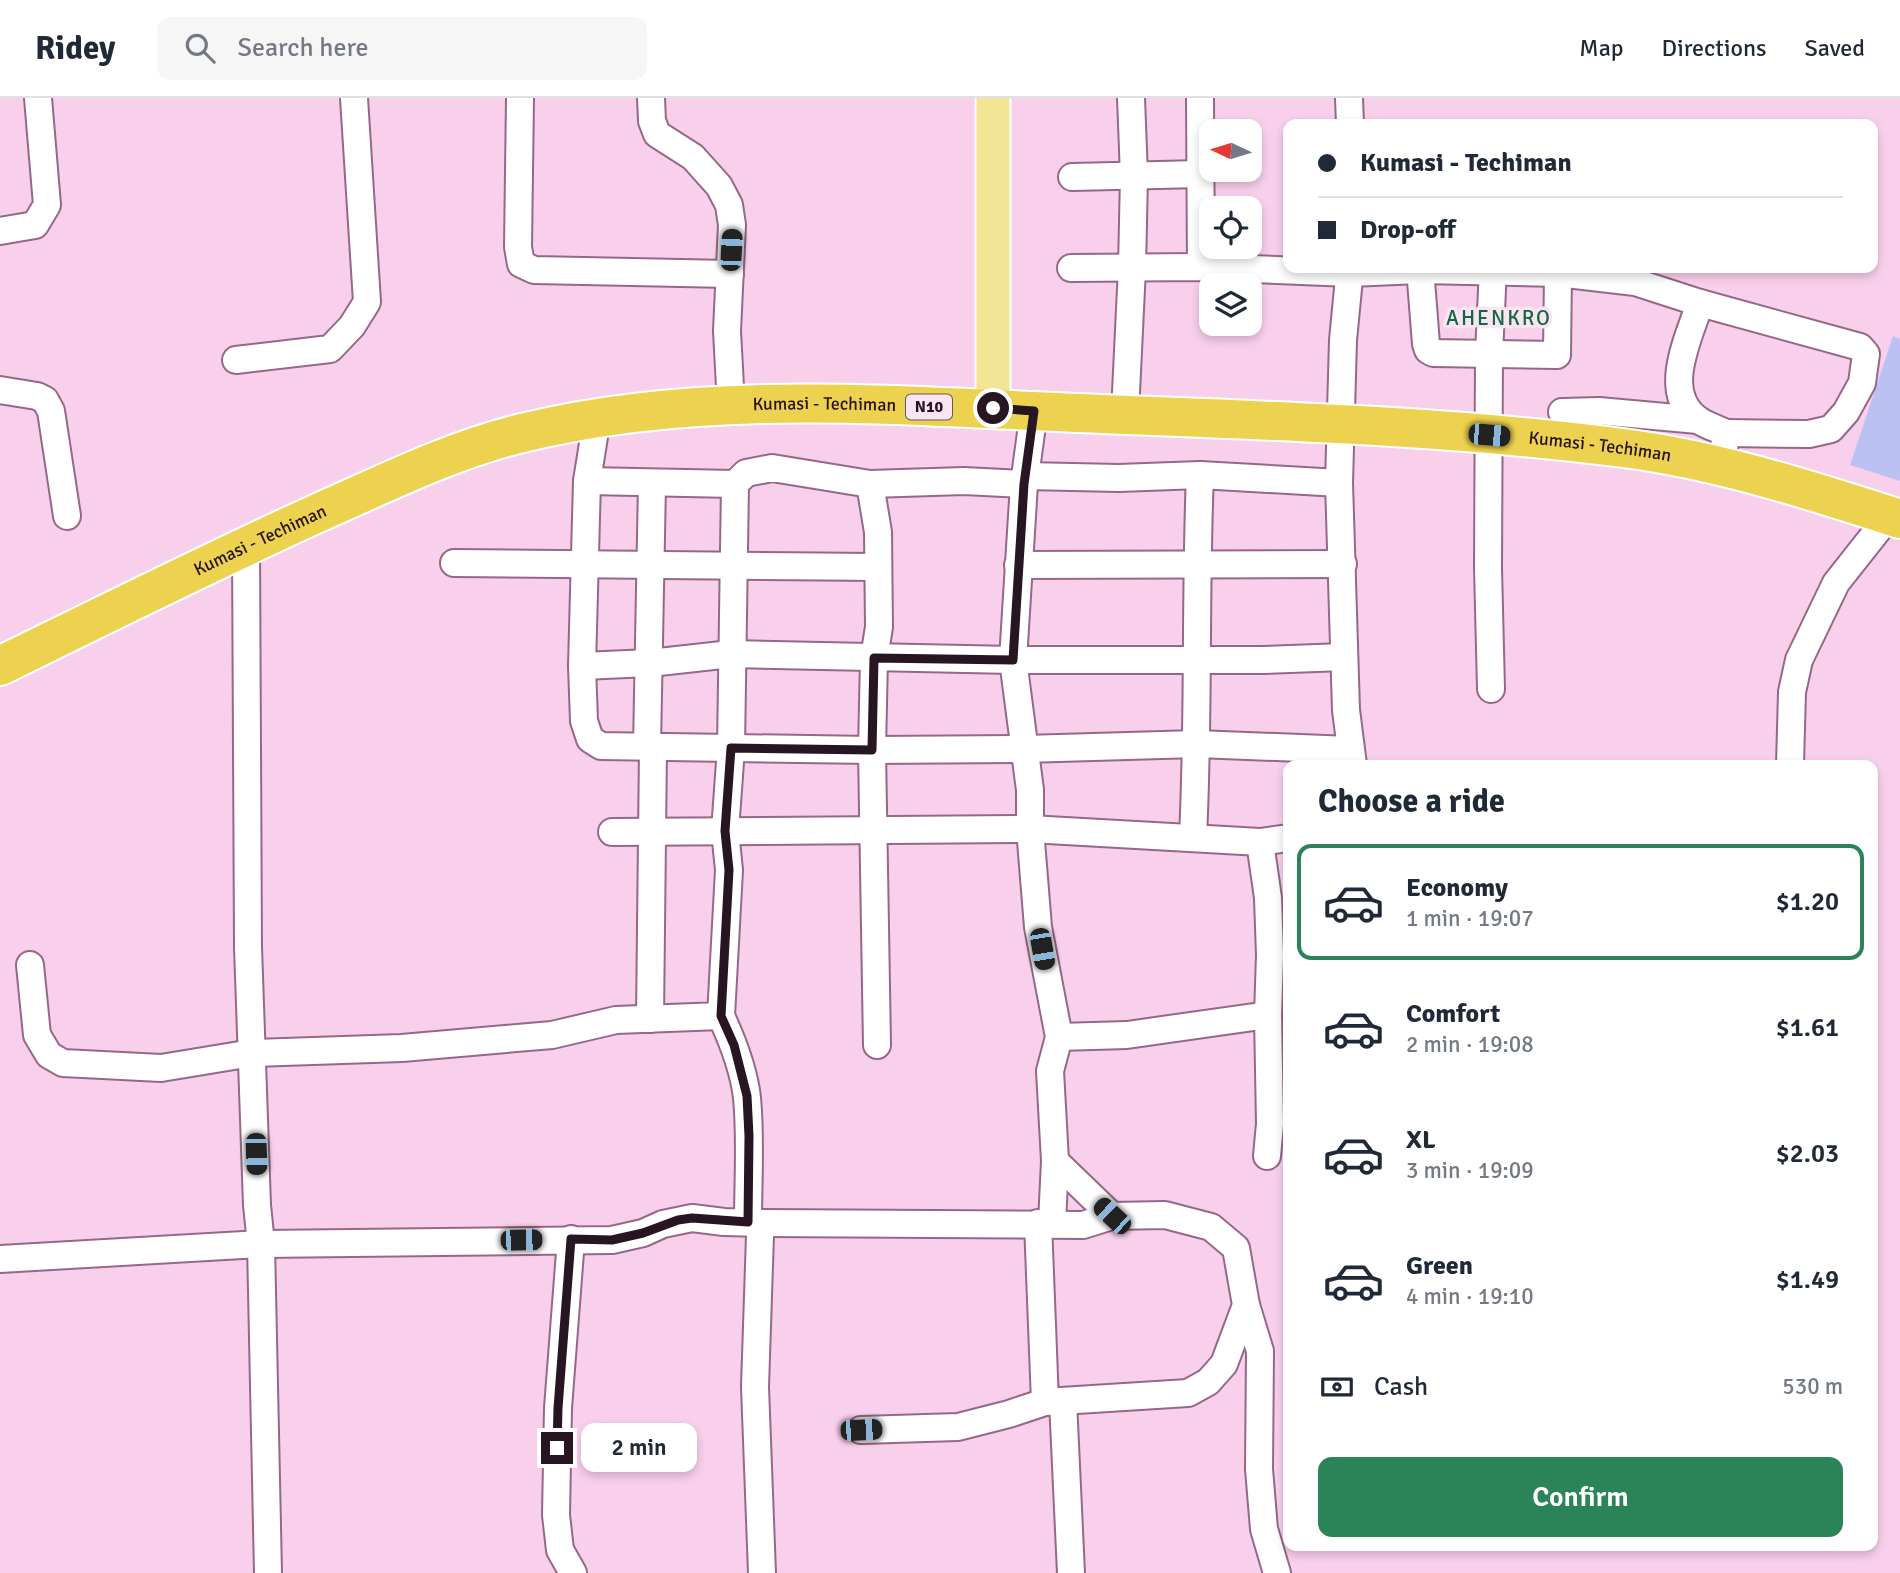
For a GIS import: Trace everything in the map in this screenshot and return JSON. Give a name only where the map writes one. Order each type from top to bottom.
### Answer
[{"type":"highway","name":"Kumasi - Techiman","points":[[0,666],[246,545],[406,473],[515,435],[645,410],[795,404],[993,408],[1340,425],[1489,435],[1626,449],[1724,450],[1894,517]]},
{"type":"main road","points":[[993,98],[993,408]]},
{"type":"street","points":[[0,231],[35,225],[47,205],[38,98]]},
{"type":"street","points":[[236,360],[330,349],[352,326],[367,302],[354,98]]},
{"type":"street","points":[[520,98],[518,247],[521,264],[534,270],[730,274]]},
{"type":"street","points":[[650,98],[652,121],[657,134],[693,157],[719,186],[730,205],[732,225],[727,331],[731,405]]},
{"type":"street","points":[[1125,414],[1134,176],[1131,98]]},
{"type":"street","points":[[1200,98],[1200,119]]},
{"type":"street","points":[[1349,98],[1350,119]]},
{"type":"street","points":[[1072,177],[1199,174]]},
{"type":"street","points":[[1201,182],[1201,267]]},
{"type":"street","points":[[1071,268],[1283,269]]},
{"type":"street","points":[[597,418],[587,481],[582,666],[584,722],[590,738],[601,746],[1024,750],[1198,744],[1352,757],[1344,657],[1339,483],[1343,340],[1350,273]]},
{"type":"street","points":[[1420,273],[1428,351],[1433,353],[1557,355],[1558,273],[1635,282],[1700,303],[1860,346],[1866,354],[1862,383],[1846,412],[1830,429],[1724,450],[1698,421],[1680,393],[1678,380],[1681,363],[1700,303]]},
{"type":"street","points":[[1491,690],[1488,568],[1489,354],[1493,273]]},
{"type":"street","points":[[0,390],[37,396],[45,400],[51,411],[67,516]]},
{"type":"street","points":[[1034,411],[1025,480],[1013,660],[1030,789],[1030,829],[1038,927],[1059,1037],[1050,1071],[1055,1161],[1045,1223],[1054,1401],[1072,1573]]},
{"type":"street","points":[[1562,412],[1599,411],[1698,421]]},
{"type":"street","points":[[762,1573],[755,1387],[760,1235],[755,1223],[747,1096],[734,1045],[721,1016],[729,870],[725,831],[731,748],[735,484],[746,473],[772,468],[870,484],[1200,475],[1339,483]]},
{"type":"street","points":[[1193,836],[1198,744],[1196,566],[1200,475]]},
{"type":"street","points":[[587,481],[735,484]]},
{"type":"street","points":[[650,1019],[653,832],[650,747],[652,483]]},
{"type":"street","points":[[870,484],[878,532],[879,627],[874,658],[872,750],[877,1045]]},
{"type":"street","points":[[1790,760],[1792,692],[1799,660],[1836,583],[1894,517]]},
{"type":"street","points":[[246,545],[248,947],[257,1205],[261,1244],[268,1573]]},
{"type":"street","points":[[454,563],[878,567]]},
{"type":"street","points":[[1018,565],[1343,564]]},
{"type":"street","points":[[582,666],[650,663],[731,654],[1013,660],[1344,657]]},
{"type":"street","points":[[612,832],[1030,829],[1193,836],[1260,842],[1283,839]]},
{"type":"street","points":[[1260,842],[1279,985],[1268,1015],[1270,1124],[1267,1156]]},
{"type":"street","points":[[30,965],[37,1035],[48,1055],[63,1063],[161,1068],[252,1053],[402,1048],[552,1035],[616,1020],[721,1016]]},
{"type":"street","points":[[1059,1037],[1127,1035],[1268,1015]]},
{"type":"street","points":[[1055,1161],[1112,1216]]},
{"type":"street","points":[[0,1259],[261,1244],[612,1240],[692,1218],[755,1223],[1083,1224],[1112,1216],[1164,1215],[1211,1227],[1236,1248],[1246,1305],[1259,1350],[1259,1469],[1264,1529],[1277,1573]]},
{"type":"street","points":[[571,1239],[558,1408],[556,1515],[560,1550],[573,1573]]},
{"type":"street","points":[[861,1430],[958,1427],[1054,1401],[1188,1393],[1208,1382],[1224,1364],[1246,1305]]},
{"type":"shaded area","points":[[1893,336],[1900,339],[1900,481],[1850,465]]},
{"type":"district","name":"AHENKRO","points":[[1499,318]]},
{"type":"route","points":[[557,1448],[571,1239],[612,1240],[692,1218],[748,1222],[747,1096],[734,1045],[721,1016],[729,870],[725,831],[731,748],[872,750],[874,658],[1013,660],[1024,484],[1034,411],[993,408]]}]
